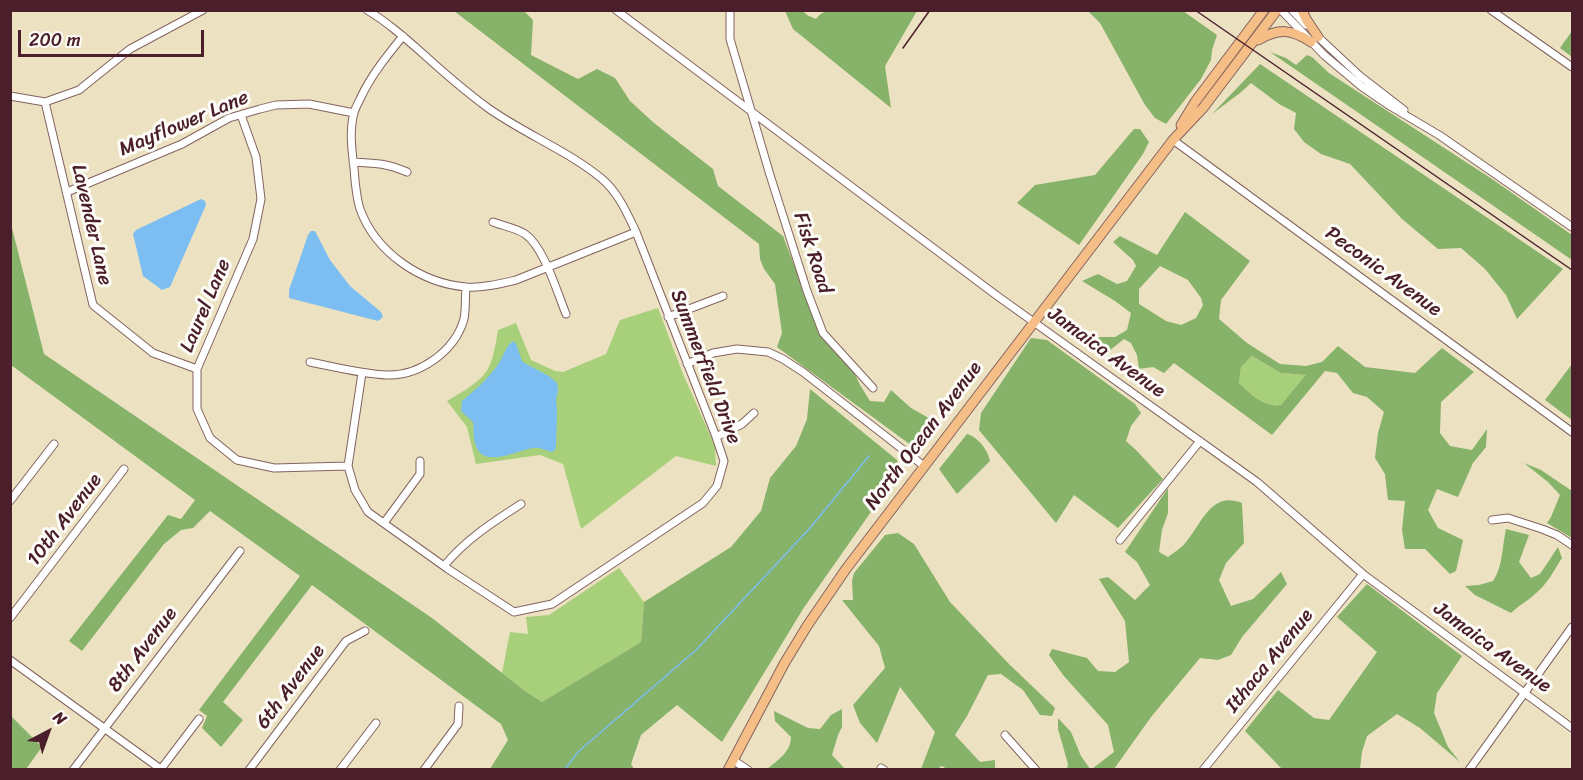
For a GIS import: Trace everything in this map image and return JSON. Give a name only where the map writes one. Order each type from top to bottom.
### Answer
[{"type":"main road","points":[[1251,27],[1256,10]]},
{"type":"main road","name":"North Ocean Avenue","points":[[1173,140],[1195,102],[1264,10]]},
{"type":"main road","name":"North Ocean Avenue","points":[[728,770],[783,664],[846,569],[1173,140],[1203,108],[1279,10]]},
{"type":"main road","points":[[1302,10],[1314,40]]},
{"type":"main road","points":[[1253,42],[1272,33],[1283,31],[1314,40]]},
{"type":"street","points":[[10,96],[45,102],[79,90],[130,49],[203,10]]},
{"type":"street","name":"Summerfield Drive","points":[[362,373],[348,466],[355,490],[368,512],[514,612],[552,604],[702,503],[717,486],[724,461],[716,437],[636,232],[623,205],[612,189],[602,178],[468,94],[403,36],[367,10]]},
{"type":"street","name":"Jamaica Avenue","points":[[616,10],[996,295],[1257,482],[1363,574],[1572,728]]},
{"type":"street","name":"Fisk Road","points":[[730,10],[730,39],[750,111],[807,291],[823,333],[873,388]]},
{"type":"street","points":[[1279,10],[1314,40]]},
{"type":"street","points":[[1292,10],[1336,65],[1367,90],[1420,123],[1572,227]]},
{"type":"street","points":[[1491,10],[1572,67]]},
{"type":"street","points":[[403,36],[369,80],[354,113],[351,142],[360,208],[368,226],[394,257],[410,269],[438,281],[466,287],[496,285],[516,280],[636,232]]},
{"type":"street","name":"Lavender Lane","points":[[45,102],[93,305],[153,353],[197,369]]},
{"type":"street","name":"Mayflower Lane","points":[[67,192],[182,144],[221,122],[276,105],[318,105],[354,113]]},
{"type":"street","name":"Laurel Lane","points":[[241,115],[256,157],[261,199],[253,239],[197,369],[197,409],[210,438],[237,460],[274,468],[348,466]]},
{"type":"street","name":"Peconic Avenue","points":[[1173,140],[1572,432]]},
{"type":"street","points":[[353,162],[380,163],[407,172]]},
{"type":"street","points":[[493,222],[524,233],[534,242],[566,314]]},
{"type":"street","points":[[310,362],[362,373],[396,375],[427,364],[453,342],[464,319],[466,287]]},
{"type":"street","points":[[668,317],[723,296]]},
{"type":"street","points":[[687,364],[713,353],[737,349],[768,352],[803,372],[924,466]]},
{"type":"street","points":[[716,437],[742,424],[754,413]]},
{"type":"street","points":[[1119,540],[1200,441]]},
{"type":"street","points":[[10,501],[54,444]]},
{"type":"street","points":[[384,524],[420,474],[420,461]]},
{"type":"street","name":"10th Avenue","points":[[10,618],[124,469]]},
{"type":"street","points":[[444,566],[467,541],[521,504]]},
{"type":"street","points":[[1492,520],[1508,518],[1557,535],[1572,545]]},
{"type":"street","name":"8th Avenue","points":[[73,770],[240,551]]},
{"type":"street","name":"Ithaca Avenue","points":[[1203,770],[1363,574]]},
{"type":"street","points":[[1469,770],[1572,627]]},
{"type":"street","name":"6th Avenue","points":[[249,770],[346,641],[364,631]]},
{"type":"street","points":[[10,660],[161,769],[199,719]]},
{"type":"street","points":[[424,770],[458,724],[459,706]]},
{"type":"street","points":[[340,770],[376,723]]},
{"type":"street","points":[[1005,735],[1036,770]]},
{"type":"street","points":[[733,760],[748,770]]},
{"type":"green space","points":[[830,10],[848,12],[851,10],[917,11],[885,66],[891,108],[793,29],[785,11],[803,11],[816,19],[822,13]]},
{"type":"green space","points":[[454,11],[524,11],[533,20],[531,55],[578,79],[597,69],[615,78],[630,101],[654,123],[713,169],[718,186],[783,236],[821,335],[852,368],[870,401],[884,402],[891,390],[911,408],[934,421],[919,451],[777,347],[782,333],[775,284],[760,259],[759,244]]},
{"type":"green space","points":[[1088,11],[1183,11],[1217,35],[1211,60],[1201,79],[1166,124],[1155,118],[1145,105],[1100,23]]},
{"type":"green space","points":[[1572,31],[1572,57],[1560,48]]},
{"type":"green space","points":[[1270,52],[1296,65],[1307,55],[1312,57],[1329,73],[1492,179],[1572,235],[1572,260]]},
{"type":"green space","points":[[1260,64],[1563,269],[1517,319],[1506,295],[1485,269],[1461,248],[1438,249],[1402,219],[1350,164],[1321,154],[1304,142],[1294,129],[1296,113],[1279,104],[1251,83],[1212,114]]},
{"type":"green space","points":[[1134,129],[1140,129],[1149,142],[1079,245],[1017,203],[1035,185],[1095,175]]},
{"type":"green space","points":[[1185,212],[1250,261],[1221,300],[1219,319],[1247,343],[1280,364],[1306,366],[1322,362],[1338,346],[1365,367],[1415,373],[1442,348],[1474,372],[1441,402],[1440,433],[1450,446],[1472,450],[1487,429],[1486,447],[1473,463],[1458,497],[1437,489],[1428,510],[1438,528],[1463,540],[1456,571],[1450,574],[1425,549],[1405,549],[1402,530],[1405,501],[1388,500],[1385,474],[1375,458],[1378,433],[1384,412],[1367,397],[1353,393],[1337,373],[1325,371],[1272,435],[1174,363],[1164,373],[1153,367],[1139,369],[1137,355],[1131,343],[1124,339],[1100,358],[1089,343],[1100,337],[1115,337],[1127,330],[1131,313],[1082,281],[1098,274],[1117,284],[1127,281],[1136,266],[1133,260],[1113,242],[1120,236],[1157,255]],"holes":[[[1160,266],[1188,280],[1201,298],[1203,305],[1196,318],[1181,325],[1166,321],[1139,304],[1139,289]],[[1252,356],[1281,373],[1306,375],[1281,405],[1269,404],[1253,396],[1239,383],[1241,367]]]},
{"type":"green space","points":[[11,224],[44,354],[432,618],[542,702],[641,642],[644,602],[731,547],[761,511],[770,478],[796,446],[807,419],[810,389],[897,460],[901,469],[803,609],[722,742],[677,705],[641,735],[631,764],[634,769],[490,769],[508,740],[501,724],[312,585],[223,702],[243,720],[221,747],[202,728],[207,716],[199,710],[300,576],[210,511],[193,528],[181,530],[164,544],[82,651],[69,641],[168,515],[181,519],[195,500],[11,365]]},
{"type":"green space","points":[[658,308],[683,374],[715,446],[716,466],[676,456],[581,529],[563,464],[540,455],[476,464],[467,427],[447,401],[473,385],[486,372],[492,358],[498,330],[516,323],[531,360],[555,371],[563,372],[606,354],[620,320]]},
{"type":"green space","points":[[1031,338],[1047,340],[1135,404],[1141,413],[1131,426],[1126,441],[1163,479],[1118,528],[1074,495],[1056,523],[979,430],[981,413]]},
{"type":"green space","points":[[1252,356],[1281,373],[1307,375],[1281,405],[1269,404],[1253,396],[1239,383],[1241,367]]},
{"type":"green space","points":[[1572,364],[1572,420],[1545,400]]},
{"type":"green space","points":[[967,434],[982,444],[990,461],[957,494],[939,469]]},
{"type":"green space","points":[[1524,463],[1541,470],[1572,491],[1572,538],[1547,523],[1560,495]]},
{"type":"green space","points":[[1168,488],[1168,513],[1162,530],[1159,552],[1168,557],[1186,542],[1209,510],[1223,501],[1231,500],[1242,503],[1244,543],[1226,563],[1219,580],[1231,606],[1253,599],[1281,572],[1287,584],[1242,637],[1231,655],[1218,660],[1200,658],[1151,717],[1114,769],[1092,769],[1114,752],[1108,725],[1063,675],[1049,655],[1052,649],[1087,658],[1098,671],[1115,672],[1129,662],[1125,621],[1099,579],[1108,577],[1135,600],[1150,585],[1137,562],[1125,552]]},
{"type":"green space","points":[[1506,529],[1529,535],[1519,562],[1531,578],[1540,574],[1558,547],[1562,558],[1543,586],[1511,613],[1475,595],[1465,586],[1493,581],[1500,563]]},
{"type":"green space","points":[[898,533],[914,544],[950,602],[1055,708],[1052,716],[1040,715],[1023,690],[1001,674],[988,675],[955,735],[980,762],[995,760],[995,769],[947,769],[942,766],[937,769],[921,769],[935,732],[900,687],[877,743],[860,723],[853,705],[885,668],[879,646],[842,600],[853,600],[854,573],[885,535]]},
{"type":"green space","points":[[619,568],[644,602],[641,642],[542,702],[502,673],[510,632],[528,634],[526,617],[549,615]]},
{"type":"green space","points":[[1367,584],[1462,656],[1437,693],[1434,713],[1448,747],[1460,762],[1420,728],[1397,714],[1367,736],[1360,769],[1282,769],[1245,731],[1278,690],[1314,718],[1329,720],[1377,652],[1337,617]]},
{"type":"green space","points":[[842,709],[842,727],[832,755],[845,769],[767,769],[783,756],[789,747],[791,737],[775,721],[774,711],[808,728],[820,729],[831,715]]},
{"type":"green space","points":[[10,715],[42,747],[26,769],[11,769]]},
{"type":"green space","points":[[1058,718],[1071,732],[1081,756],[1090,769],[1067,769],[1068,764],[1058,729]]},
{"type":"water","points":[[201,199],[206,205],[170,287],[162,290],[143,276],[133,234],[136,230]]},
{"type":"water","points":[[311,231],[315,231],[330,260],[350,286],[381,312],[383,317],[378,321],[289,298],[289,290]]},
{"type":"water","points":[[513,341],[522,361],[557,383],[556,446],[552,452],[533,448],[502,456],[486,456],[480,453],[476,446],[473,422],[461,411],[462,401],[489,376]]},
{"type":"waterway","points":[[564,770],[579,751],[696,650],[810,528],[869,456]]},
{"type":"railway","points":[[903,48],[930,10]]},
{"type":"railway","points":[[1195,10],[1572,270]]}]
